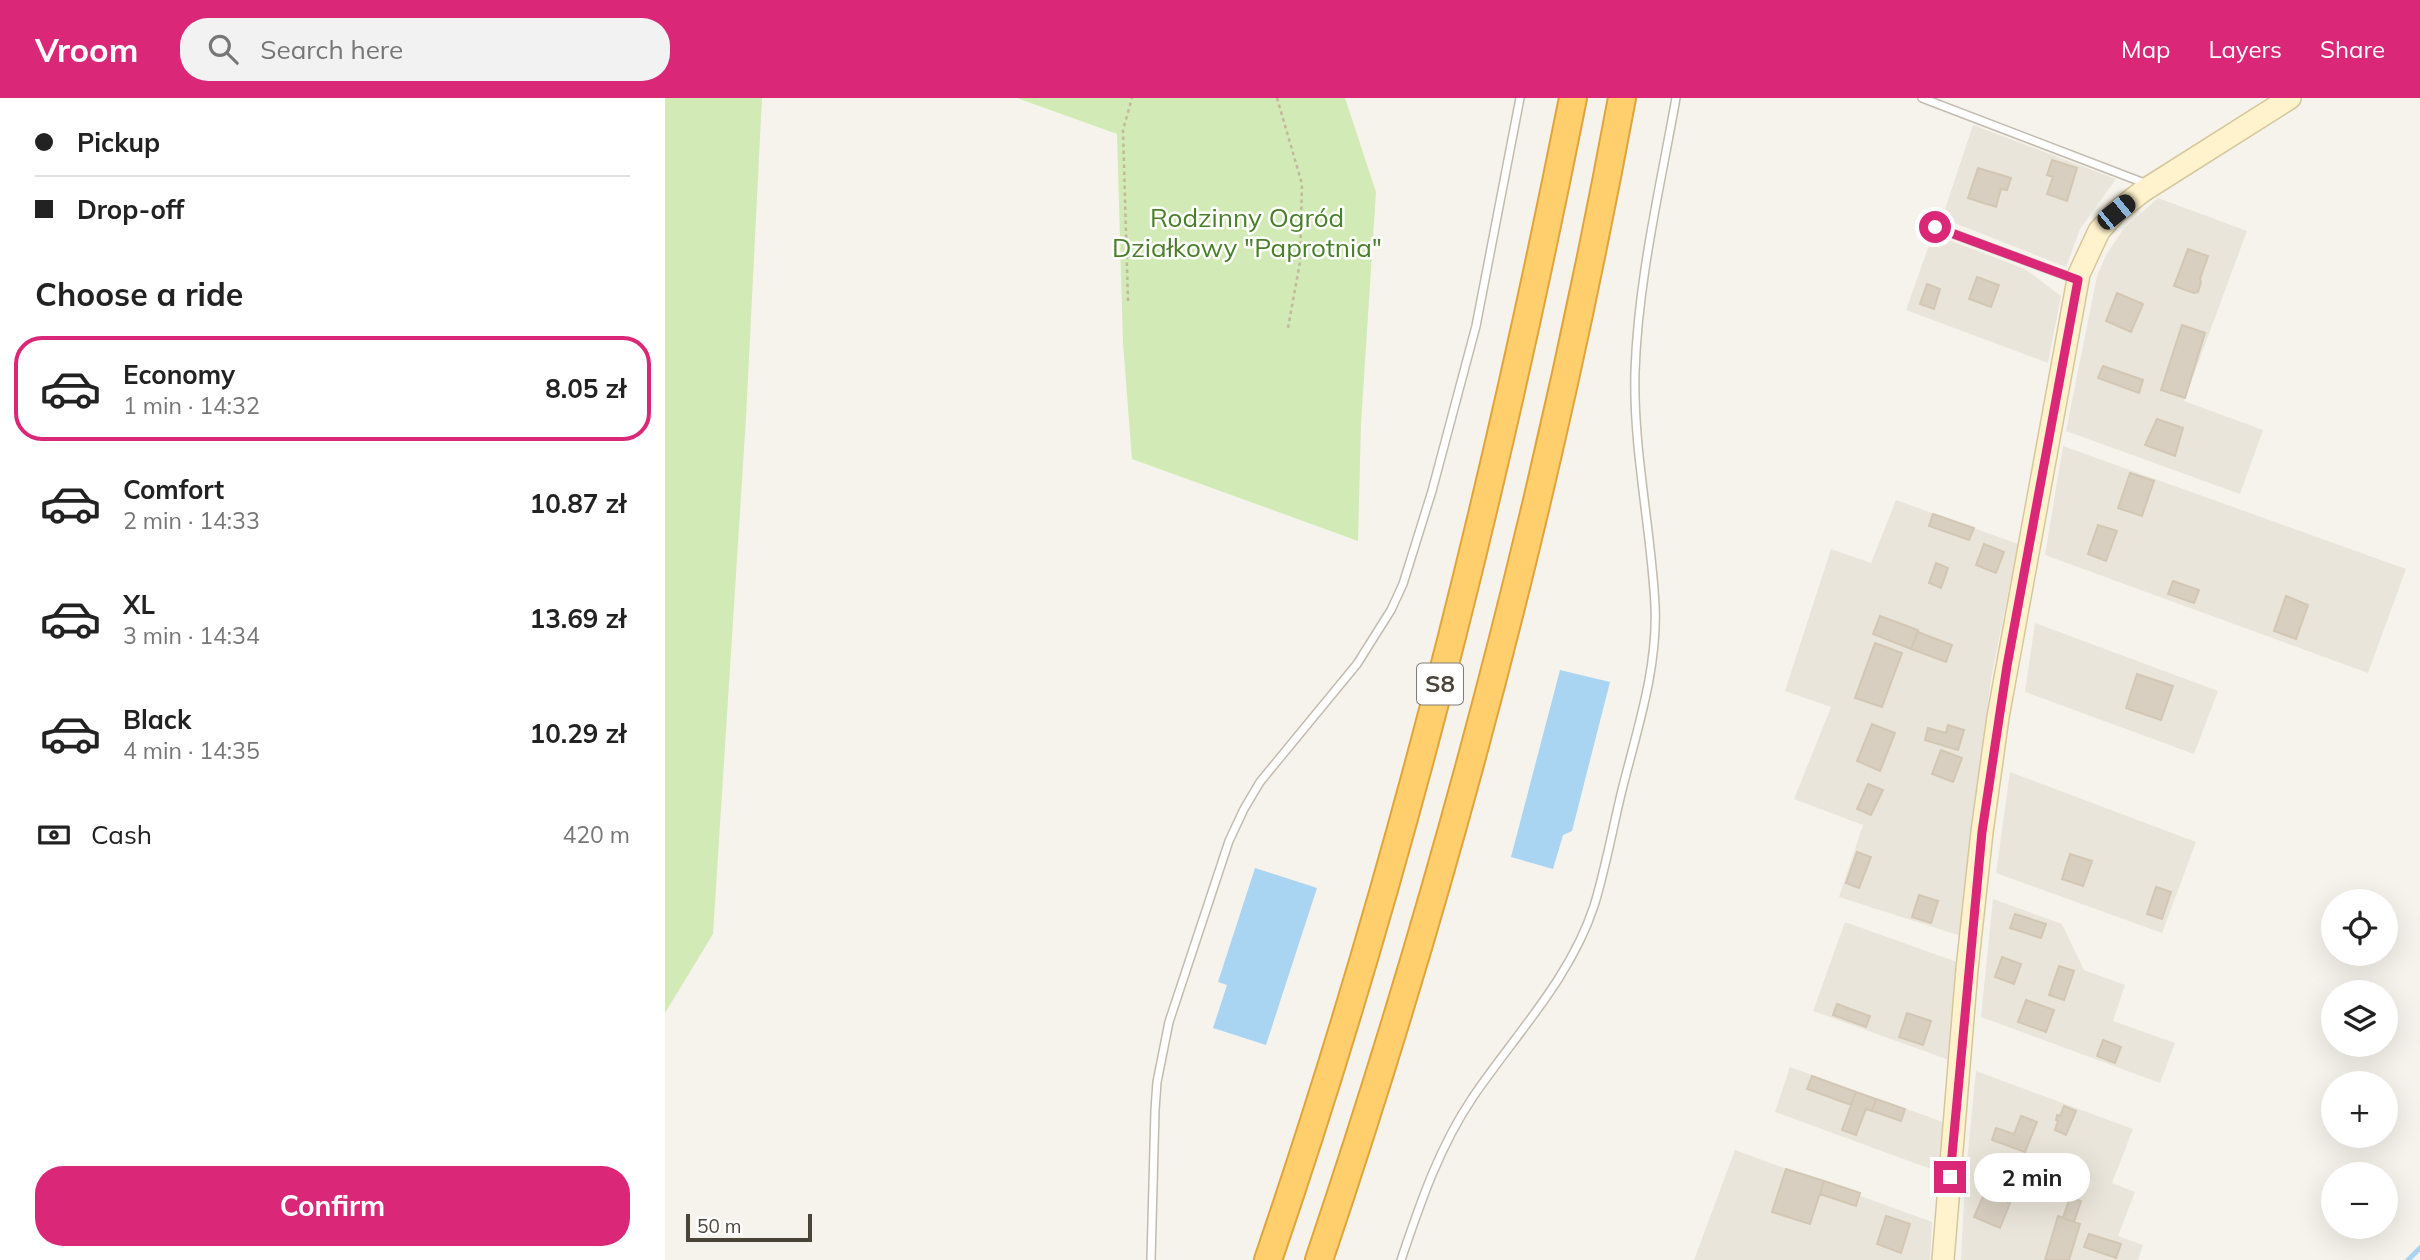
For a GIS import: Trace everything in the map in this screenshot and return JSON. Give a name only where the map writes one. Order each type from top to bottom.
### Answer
[{"type":"highway","name":"S8","points":[[1268,1260],[1323,1095],[1419,766],[1484,514],[1573,98]]},
{"type":"highway","name":"S8","points":[[1319,1260],[1420,939],[1495,667],[1562,390],[1622,98]]},
{"type":"street","points":[[1943,1260],[1967,969],[1982,832],[2007,666],[2078,280],[2087,252],[2099,231],[2116,212],[2151,185],[2290,98]]},
{"type":"lane","points":[[1151,1260],[1157,1082],[1168,1022],[1229,841],[1244,808],[1277,761],[1357,664],[1391,610],[1403,584],[1432,491],[1476,326],[1520,98]]},
{"type":"lane","points":[[1401,1260],[1423,1193],[1448,1138],[1471,1099],[1552,990],[1577,947],[1594,906],[1645,700],[1653,653],[1655,607],[1635,430],[1635,372],[1638,322],[1676,98]]},
{"type":"lane","points":[[1922,98],[2151,185]]},
{"type":"lane","points":[[1935,227],[2078,280]]},
{"type":"path","points":[[1128,301],[1123,130],[1132,98]]},
{"type":"path","points":[[1277,98],[1302,184],[1300,262],[1288,328]]},
{"type":"shaded area","points":[[1973,125],[2116,179],[2080,229],[2066,267],[1942,218]]},
{"type":"shaded area","points":[[2158,198],[2247,231],[2184,401],[2263,430],[2240,494],[2066,431],[2097,276],[2106,255],[2124,228]]},
{"type":"shaded area","points":[[1933,234],[2025,269],[2061,296],[2048,363],[1906,310]]},
{"type":"shaded area","points":[[2063,446],[2406,569],[2368,673],[2045,555]]},
{"type":"shaded area","points":[[1896,500],[2018,544],[1991,679],[1961,936],[1839,897],[1863,825],[1794,799],[1831,707],[1785,691],[1831,549],[1871,563]]},
{"type":"shaded area","points":[[2035,623],[2218,691],[2194,754],[2025,692]]},
{"type":"shaded area","points":[[2010,772],[2196,842],[2162,933],[1996,873]]},
{"type":"shaded area","points":[[1993,899],[2062,924],[2084,970],[2125,985],[2113,1021],[2175,1043],[2160,1083],[1981,1017]]},
{"type":"shaded area","points":[[1845,922],[1957,962],[1949,1060],[1813,1011]]},
{"type":"shaded area","points":[[1790,1067],[1943,1122],[1939,1172],[1775,1112]]},
{"type":"shaded area","points":[[1976,1071],[2133,1129],[2112,1183],[2135,1192],[2118,1236],[2143,1245],[2138,1260],[1961,1260],[1965,1181]]},
{"type":"shaded area","points":[[1735,1150],[1932,1222],[1930,1260],[1694,1260]]},
{"type":"green space","points":[[665,98],[762,98],[746,418],[713,934],[665,1013]]},
{"type":"green space","name":"Rodzinny Ogród Działkowy \"Paprotnia\"","points":[[1017,98],[1345,98],[1376,192],[1361,424],[1358,541],[1132,459],[1123,343],[1117,134]]},
{"type":"water","points":[[1560,670],[1610,682],[1572,831],[1563,835],[1553,869],[1511,857]]},
{"type":"water","points":[[1255,868],[1317,888],[1266,1045],[1213,1028],[1227,985],[1218,982]]},
{"type":"building","points":[[2052,160],[2077,168],[2067,201],[2047,194],[2053,177],[2047,175]]},
{"type":"building","points":[[1978,168],[2011,178],[2007,190],[2001,189],[1996,207],[1968,198]]},
{"type":"building","points":[[2188,249],[2208,256],[2198,292],[2194,293],[2174,286]]},
{"type":"building","points":[[1977,277],[1999,285],[1991,307],[1969,299]]},
{"type":"building","points":[[1927,284],[1940,289],[1934,309],[1920,304]]},
{"type":"building","points":[[2117,293],[2143,304],[2131,332],[2106,321]]},
{"type":"building","points":[[2182,325],[2205,333],[2185,398],[2161,390]]},
{"type":"building","points":[[2103,366],[2143,380],[2139,393],[2098,378]]},
{"type":"building","points":[[2157,419],[2183,428],[2175,456],[2145,445]]},
{"type":"building","points":[[2130,473],[2154,481],[2142,516],[2118,508]]},
{"type":"building","points":[[1933,514],[1974,528],[1969,540],[1929,526]]},
{"type":"building","points":[[2098,525],[2117,531],[2106,561],[2088,554]]},
{"type":"building","points":[[1984,544],[2004,552],[1996,573],[1976,565]]},
{"type":"building","points":[[1936,563],[1948,568],[1941,588],[1929,583]]},
{"type":"building","points":[[2173,581],[2199,590],[2194,603],[2168,594]]},
{"type":"building","points":[[2286,596],[2308,605],[2296,639],[2274,631]]},
{"type":"building","points":[[1880,616],[1918,630],[1911,649],[1873,634]]},
{"type":"building","points":[[1918,632],[1952,645],[1946,662],[1911,649]]},
{"type":"building","points":[[1875,643],[1902,653],[1882,707],[1855,698]]},
{"type":"building","points":[[2137,674],[2173,686],[2161,720],[2126,708]]},
{"type":"building","points":[[1872,724],[1895,733],[1880,771],[1857,761]]},
{"type":"building","points":[[1948,725],[1964,730],[1958,750],[1925,740],[1928,728],[1946,733]]},
{"type":"building","points":[[1941,750],[1962,758],[1953,782],[1932,774]]},
{"type":"building","points":[[1868,784],[1883,790],[1871,815],[1857,809]]},
{"type":"building","points":[[1857,852],[1871,857],[1859,888],[1846,883]]},
{"type":"building","points":[[2070,854],[2092,861],[2083,886],[2062,879]]},
{"type":"building","points":[[2156,887],[2171,892],[2162,919],[2147,914]]},
{"type":"building","points":[[1919,895],[1938,901],[1931,923],[1912,917]]},
{"type":"building","points":[[2015,914],[2046,924],[2041,938],[2010,928]]},
{"type":"building","points":[[2002,957],[2021,964],[2014,984],[1995,977]]},
{"type":"building","points":[[2059,966],[2074,971],[2064,1000],[2049,995]]},
{"type":"building","points":[[2026,1000],[2054,1010],[2046,1032],[2018,1022]]},
{"type":"building","points":[[1837,1004],[1870,1016],[1866,1027],[1833,1015]]},
{"type":"building","points":[[1907,1013],[1931,1021],[1923,1045],[1899,1037]]},
{"type":"building","points":[[2103,1040],[2121,1047],[2115,1063],[2097,1056]]},
{"type":"building","points":[[1812,1076],[1856,1092],[1851,1105],[1807,1089]]},
{"type":"building","points":[[1856,1092],[1876,1099],[1872,1111],[1866,1109],[1856,1135],[1842,1130]]},
{"type":"building","points":[[1876,1099],[1905,1109],[1901,1121],[1872,1111]]},
{"type":"building","points":[[2064,1106],[2076,1111],[2066,1135],[2055,1130],[2057,1115],[2060,1116]]},
{"type":"building","points":[[2021,1116],[2037,1122],[2025,1152],[1992,1140],[1996,1128],[2014,1134]]},
{"type":"building","points":[[2002,1154],[2024,1162],[2014,1190],[1991,1182]]},
{"type":"building","points":[[1786,1169],[1824,1181],[1810,1224],[1772,1212]]},
{"type":"building","points":[[1824,1181],[1860,1193],[1856,1206],[1820,1194]]},
{"type":"building","points":[[1985,1192],[2010,1203],[2000,1228],[1974,1217]]},
{"type":"building","points":[[2070,1197],[2081,1201],[2074,1222],[2063,1218]]},
{"type":"building","points":[[1886,1216],[1910,1224],[1901,1253],[1877,1244]]},
{"type":"building","points":[[2058,1216],[2080,1224],[2069,1260],[2045,1260]]},
{"type":"building","points":[[2089,1234],[2121,1244],[2116,1258],[2084,1247]]},
{"type":"waterway","points":[[2408,1260],[2420,1248]]},
{"type":"route","points":[[1935,227],[2078,280],[1998,717],[1967,969],[1950,1177]]}]
